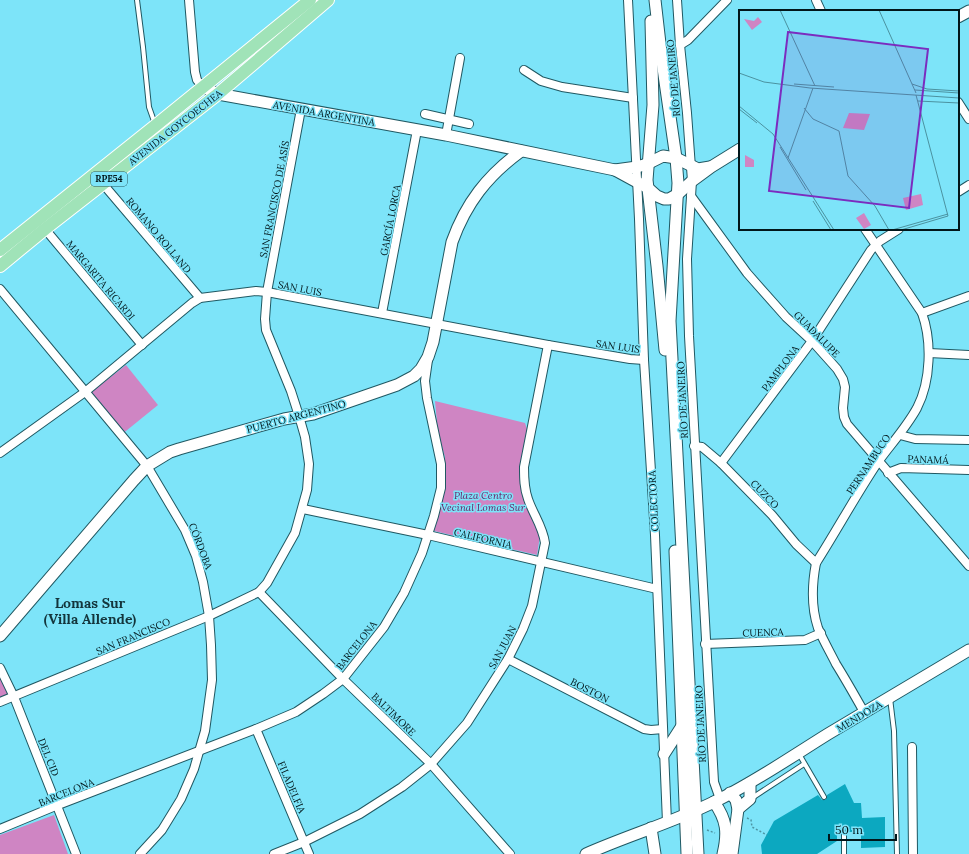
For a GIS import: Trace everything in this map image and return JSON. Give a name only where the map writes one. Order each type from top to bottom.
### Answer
[{"type":"main road","name":"AVENIDA GOYCOECHEA","points":[[0,266],[218,94],[328,0]]},
{"type":"main road","points":[[650,0],[653,105],[648,164],[648,188],[657,266],[668,389],[687,854]]},
{"type":"main road","points":[[655,0],[676,158],[678,194],[670,321],[697,810],[698,854]]},
{"type":"main road","name":"AVENIDA GOYCOECHEA","points":[[0,250],[308,1]]},
{"type":"main road","points":[[959,16],[969,11]]},
{"type":"main road","name":"AVENIDA ARGENTINA","points":[[203,87],[218,94],[446,135],[615,170],[648,188]]},
{"type":"main road","name":"PUERTO ARGENTINO","points":[[0,636],[147,466],[170,452],[299,416],[313,414],[397,385],[414,376],[421,369],[428,357],[437,323],[452,242],[466,210],[486,182],[521,151]]},
{"type":"main road","points":[[648,188],[657,196],[664,199],[669,199],[678,194],[711,167],[739,151]]},
{"type":"main road","points":[[648,164],[663,156],[676,158],[698,169],[711,167]]},
{"type":"main road","name":"AVENIDA ARGENTINA","points":[[615,170],[636,168],[648,164]]},
{"type":"main road","name":"MENDOZA","points":[[667,822],[717,801],[750,783],[864,712],[969,650]]},
{"type":"main road","points":[[664,754],[682,726]]},
{"type":"main road","points":[[732,854],[741,813],[750,799],[750,783]]},
{"type":"main road","points":[[730,794],[736,800],[741,813]]},
{"type":"main road","points":[[717,801],[726,826],[725,843],[722,854]]},
{"type":"main road","points":[[591,853],[667,822]]},
{"type":"main road","points":[[651,828],[655,854]]},
{"type":"street","points":[[189,0],[195,72],[197,80],[203,87]]},
{"type":"street","points":[[628,0],[637,181]]},
{"type":"street","name":"RÍO DE JANEIRO","points":[[677,0],[692,181],[687,267],[689,336],[705,644],[714,782],[717,801]]},
{"type":"street","points":[[680,45],[688,40],[727,0]]},
{"type":"street","points":[[816,0],[821,10]]},
{"type":"street","points":[[446,135],[460,58]]},
{"type":"street","points":[[524,70],[541,81],[562,87],[633,98]]},
{"type":"street","points":[[959,104],[969,119]]},
{"type":"street","name":"SAN FRANCISCO DE ASÍS","points":[[267,292],[301,109]]},
{"type":"street","points":[[425,114],[469,124]]},
{"type":"street","name":"GARCÍA LORCA","points":[[382,313],[417,130]]},
{"type":"street","name":"COLECTORA","points":[[637,181],[644,360],[664,729],[667,822]]},
{"type":"street","name":"ROMANO ROLLAND","points":[[103,184],[200,298]]},
{"type":"street","points":[[959,191],[969,185]]},
{"type":"street","name":"GUADALUPE","points":[[691,196],[747,274],[786,317],[812,341],[837,369],[843,379],[845,387],[843,408],[844,417],[847,424],[888,473],[967,560]]},
{"type":"street","name":"MARGARITA RICARDI","points":[[45,229],[142,345]]},
{"type":"street","name":"PERNAMBUCO","points":[[864,712],[826,645],[821,633],[815,613],[813,591],[816,563],[879,462],[900,435],[917,407],[924,391],[929,353],[925,323],[922,313],[866,230]]},
{"type":"street","name":"PAMPLONA","points":[[721,464],[812,341],[870,250],[876,244],[897,230]]},
{"type":"street","name":"CÓRDOBA","points":[[0,289],[147,466],[185,530],[196,556],[203,582],[209,616],[212,680],[205,731],[194,769],[181,799],[162,830],[140,854]]},
{"type":"street","points":[[259,592],[267,583],[295,533],[308,490],[309,464],[305,437],[291,391],[266,330],[265,319],[267,292]]},
{"type":"street","name":"SAN LUIS","points":[[0,453],[85,392],[200,298],[237,293],[267,292],[548,345],[644,360]]},
{"type":"street","points":[[922,313],[969,296]]},
{"type":"street","name":"SAN JUAN","points":[[274,854],[304,842],[360,814],[402,787],[431,764],[467,723],[508,659],[532,606],[545,543],[544,534],[528,500],[524,484],[524,467],[548,345]]},
{"type":"street","points":[[929,353],[969,355]]},
{"type":"street","name":"BARCELONA","points":[[0,829],[296,712],[343,679],[384,627],[404,594],[422,553],[434,516],[441,488],[441,464],[427,398],[425,381],[428,357]]},
{"type":"street","points":[[900,435],[915,439],[969,440]]},
{"type":"street","name":"CUZCO","points":[[694,446],[702,447],[721,464],[772,515],[796,544],[816,563]]},
{"type":"street","name":"PANAMÁ","points":[[888,473],[901,468],[969,470]]},
{"type":"street","name":"CALIFORNIA","points":[[303,509],[428,535],[657,589]]},
{"type":"street","name":"SAN FRANCISCO","points":[[14,697],[209,616],[259,592]]},
{"type":"street","name":"BALTIMORE","points":[[259,592],[343,679],[431,764],[510,854]]},
{"type":"street","name":"CUENCA","points":[[705,644],[805,640],[821,633]]},
{"type":"street","name":"BOSTON","points":[[508,659],[644,729],[664,729]]},
{"type":"street","name":"DEL CID","points":[[0,668],[14,697],[58,805],[76,854]]},
{"type":"street","points":[[0,702],[14,697]]},
{"type":"street","name":"FILADELFIA","points":[[256,728],[309,854]]},
{"type":"street","points":[[912,747],[913,854]]},
{"type":"lane","points":[[137,0],[149,107],[155,126]]},
{"type":"lane","points":[[889,698],[894,731],[897,854]]},
{"type":"lane","points":[[798,753],[824,797]]},
{"type":"lane","points":[[750,799],[804,764]]},
{"type":"lane","points":[[844,832],[844,854]]},
{"type":"path","points":[[741,813],[751,820],[752,827],[767,835]]},
{"type":"green space","points":[[126,365],[158,405],[121,435],[90,393]]},
{"type":"green space","name":"Plaza Centro Vecinal Lomas Sur","points":[[435,401],[525,423],[528,432],[524,453],[521,486],[540,536],[537,555],[434,531],[444,491],[445,457],[438,433]]},
{"type":"green space","points":[[0,676],[10,695],[0,699]]},
{"type":"green space","points":[[54,815],[68,854],[0,854],[0,835]]},
{"type":"building","points":[[845,784],[854,803],[861,803],[862,818],[885,817],[885,847],[861,848],[861,832],[847,832],[844,830],[841,833],[837,833],[837,841],[817,854],[762,854],[761,845],[774,821],[818,795],[822,800],[825,800],[827,795]]},
{"type":"district","name":"Lomas Sur (Villa Allende)","points":[[90,612]]}]
